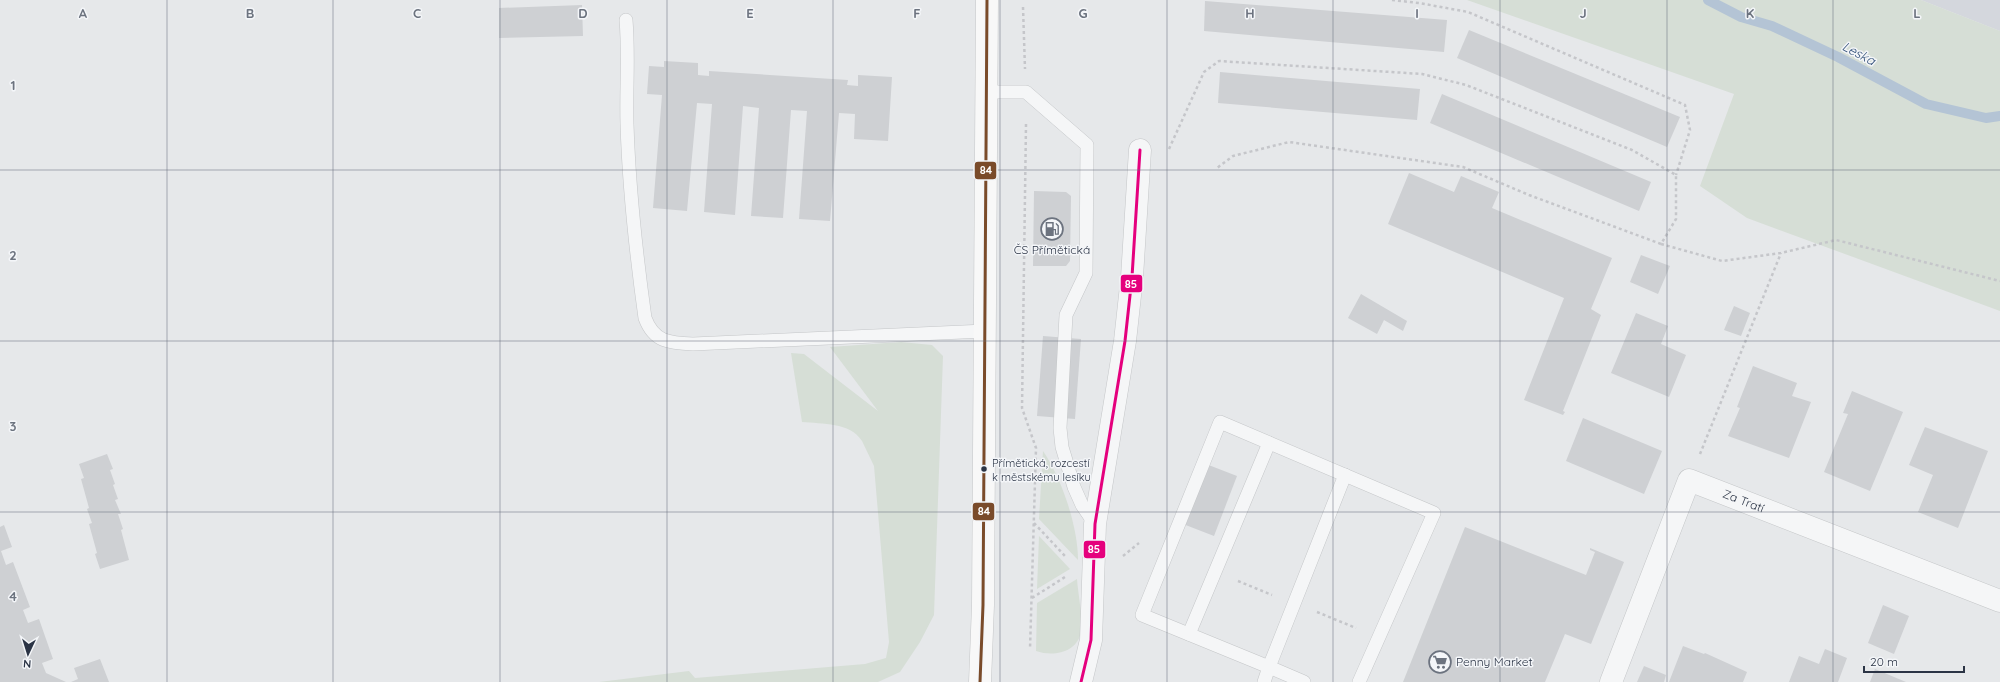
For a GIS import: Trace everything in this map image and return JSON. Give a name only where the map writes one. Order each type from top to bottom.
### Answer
[{"type":"main road","points":[[980,682],[983,606],[987,5]]},
{"type":"street","points":[[1081,682],[1091,640],[1095,524],[1125,341],[1132,277],[1140,150]]},
{"type":"street","points":[[1611,682],[1689,480]]},
{"type":"street","name":"Za Tratí","points":[[1689,480],[2000,601]]},
{"type":"lane","points":[[626,20],[628,47],[627,123],[633,229],[645,318],[649,329],[658,338],[674,343],[693,344],[985,331]]},
{"type":"lane","points":[[986,92],[1026,92],[1086,145],[1086,273],[1066,315],[1060,428],[1062,447],[1074,487],[1082,505],[1095,524]]},
{"type":"lane","points":[[1304,682],[1142,615],[1220,422],[1434,513],[1358,682]]},
{"type":"lane","points":[[1189,634],[1269,443]]},
{"type":"lane","points":[[1264,682],[1345,475]]},
{"type":"path","points":[[1392,0],[1419,3],[1468,12],[1685,105],[1690,130],[1676,174],[1676,219],[1661,244]]},
{"type":"path","points":[[1023,7],[1026,92],[1022,408],[1036,448],[1030,649]]},
{"type":"path","points":[[1168,151],[1204,72],[1219,61],[1422,74],[1466,85],[1632,150],[1676,174]]},
{"type":"path","points":[[1217,168],[1233,156],[1289,142],[1463,167],[1529,196],[1661,244],[1722,261],[1781,253],[1836,240],[2000,281]]},
{"type":"path","points":[[1689,480],[1781,253]]},
{"type":"path","points":[[1034,523],[1066,557]]},
{"type":"path","points":[[1032,598],[1071,573]]},
{"type":"path","points":[[1237,580],[1272,596]]},
{"type":"path","points":[[1311,610],[1356,628]]},
{"type":"shaded area","points":[[1467,0],[1921,0],[2000,31],[2000,311],[1747,218],[1700,186],[1734,94]]},
{"type":"shaded area","points":[[1921,0],[2000,0],[2000,31]]},
{"type":"shaded area","points":[[901,342],[932,345],[943,356],[934,615],[920,642],[900,672],[878,682],[599,682],[689,671],[695,678],[865,664],[886,658],[889,642],[874,466],[862,441],[850,430],[835,425],[802,422],[791,353],[804,354],[878,411],[830,347]]},
{"type":"shaded area","points":[[1043,451],[1050,462],[1068,504],[1075,533],[1078,560],[1039,519]]},
{"type":"shaded area","points":[[1039,536],[1070,569],[1037,589]]},
{"type":"shaded area","points":[[1077,579],[1081,620],[1081,632],[1079,639],[1075,645],[1063,652],[1050,654],[1036,651],[1037,603]]},
{"type":"building","points":[[1205,1],[1447,20],[1444,52],[1204,31]]},
{"type":"building","points":[[582,5],[583,36],[499,38],[499,8]]},
{"type":"building","points":[[1469,30],[1680,117],[1667,147],[1457,58]]},
{"type":"building","points":[[664,61],[698,63],[698,75],[709,76],[709,71],[848,80],[847,85],[858,86],[858,75],[892,77],[888,141],[854,139],[855,114],[839,113],[830,221],[799,219],[807,111],[791,110],[783,218],[751,216],[759,108],[743,106],[735,215],[704,212],[712,104],[697,103],[687,211],[653,208],[662,95],[647,94],[649,66],[664,67]]},
{"type":"building","points":[[1220,72],[1420,89],[1417,120],[1218,103]]},
{"type":"building","points":[[1442,94],[1651,182],[1639,211],[1430,123]]},
{"type":"building","points":[[1409,173],[1454,192],[1461,176],[1499,192],[1492,208],[1612,258],[1591,309],[1601,315],[1563,411],[1565,412],[1563,415],[1524,400],[1564,298],[1388,224]]},
{"type":"building","name":"ČS Přímětická","points":[[1034,191],[1066,192],[1071,196],[1070,261],[1066,266],[1033,266]]},
{"type":"building","points":[[1641,255],[1670,266],[1658,294],[1630,282]]},
{"type":"building","points":[[1361,294],[1407,321],[1403,331],[1384,320],[1377,334],[1348,318]]},
{"type":"building","points":[[1734,306],[1750,313],[1741,336],[1724,330]]},
{"type":"building","points":[[1636,313],[1668,326],[1661,344],[1686,355],[1669,397],[1611,373]]},
{"type":"building","points":[[1043,336],[1081,339],[1075,419],[1037,416]]},
{"type":"building","points":[[1753,366],[1797,383],[1792,396],[1811,402],[1789,458],[1728,436],[1740,408],[1737,407]]},
{"type":"building","points":[[1852,391],[1903,412],[1870,491],[1824,472],[1848,414],[1843,413]]},
{"type":"building","points":[[1583,418],[1662,451],[1644,494],[1566,461]]},
{"type":"building","points":[[1925,427],[1988,451],[1958,528],[1918,512],[1933,475],[1909,465]]},
{"type":"building","points":[[107,454],[113,469],[110,470],[118,499],[115,500],[121,514],[118,514],[123,529],[121,530],[129,560],[100,569],[95,554],[97,553],[89,524],[92,523],[87,509],[89,508],[81,479],[84,478],[79,464]]},
{"type":"building","points":[[1206,464],[1237,476],[1214,536],[1183,524]]},
{"type":"building","points":[[4,525],[12,547],[1,551],[6,565],[13,562],[30,607],[23,610],[28,623],[39,619],[53,659],[42,663],[46,673],[66,682],[0,682],[0,527]]},
{"type":"building","points":[[1465,527],[1586,575],[1595,552],[1590,550],[1590,548],[1624,562],[1591,644],[1565,634],[1545,682],[1403,682]]},
{"type":"building","points":[[1883,605],[1909,616],[1894,654],[1868,643]]},
{"type":"building","points":[[1683,646],[1704,654],[1705,653],[1747,672],[1743,682],[1669,682]]},
{"type":"building","points":[[1825,649],[1847,658],[1838,682],[1789,682],[1799,656],[1819,664]]},
{"type":"building","points":[[100,659],[109,682],[71,682],[78,679],[74,668]]},
{"type":"building","points":[[1644,666],[1666,675],[1664,682],[1637,682]]},
{"type":"building","points":[[1875,669],[1906,682],[1870,682]]},
{"type":"waterway","name":"Leska","points":[[1708,0],[1741,17],[1772,26],[1838,57],[1926,104],[1986,118],[2000,116]]},
{"type":"transit line","name":"84","points":[[980,682],[983,605],[987,0]]},
{"type":"transit line","name":"85","points":[[1081,682],[1091,640],[1095,524],[1125,341],[1132,277],[1140,150]]},
{"type":"place","name":"ČS Přímětická","points":[[1052,229]]},
{"type":"place","name":"Přímětická, rozcestí k městskému lesíku","points":[[984,469]]},
{"type":"place","name":"Penny Market","points":[[1440,662]]}]
